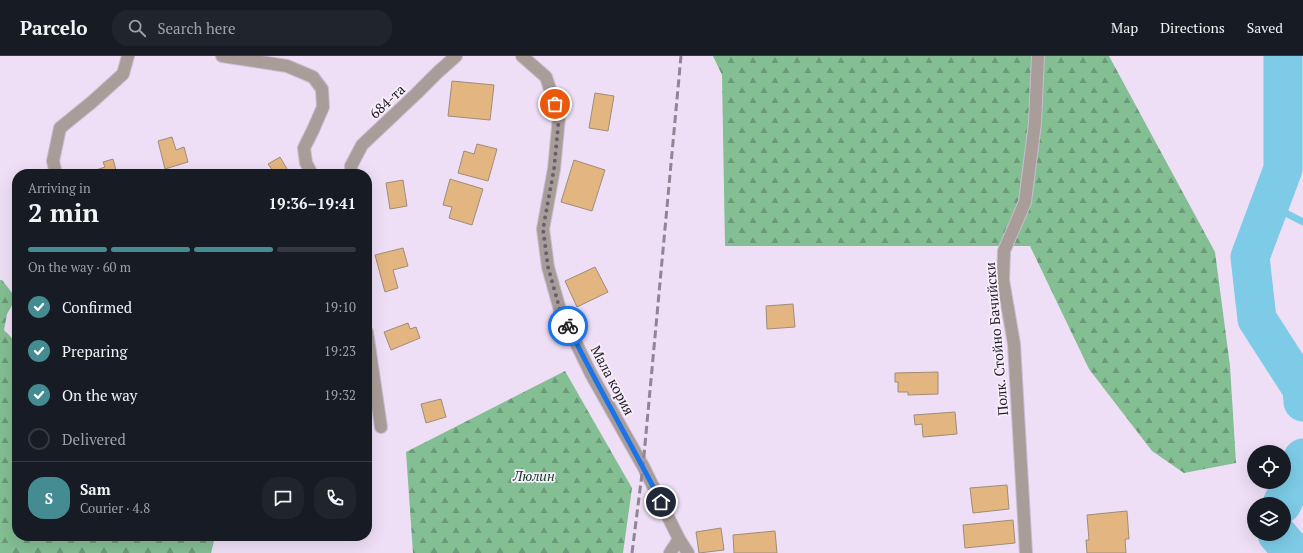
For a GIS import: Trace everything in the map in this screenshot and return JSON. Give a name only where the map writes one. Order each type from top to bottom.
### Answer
[{"type":"street","points":[[54,169],[52,161],[60,128],[124,74],[128,56]]},
{"type":"street","points":[[222,56],[287,66],[314,77],[322,89],[323,107],[304,148],[306,163],[309,169]]},
{"type":"street","name":"684-та","points":[[351,169],[351,166],[362,145],[456,56]]},
{"type":"street","name":"Мала кория","points":[[522,56],[546,77],[559,117],[554,169],[543,229],[548,267],[560,310],[591,374],[643,466],[688,553]]},
{"type":"street","name":"Полк. Стойно Бачийски","points":[[1026,553],[1014,344],[1003,280],[1004,251],[1025,202],[1034,123],[1038,56]]},
{"type":"street","points":[[372,366],[381,427]]},
{"type":"street","points":[[670,553],[679,538]]},
{"type":"green space","points":[[713,56],[1109,56],[1215,252],[1230,366],[1236,463],[1184,473],[1152,451],[1089,369],[1030,246],[725,246],[722,75]]},
{"type":"green space","points":[[0,280],[2,280],[12,293],[12,305],[7,314],[4,330],[12,338],[12,541],[214,541],[211,553],[0,553]]},
{"type":"green space","name":"Люлин","points":[[565,371],[632,488],[623,553],[413,553],[406,452]]},
{"type":"building","points":[[452,81],[494,85],[490,120],[448,116]]},
{"type":"building","points":[[595,93],[614,96],[608,131],[589,128]]},
{"type":"building","points":[[172,137],[176,150],[184,147],[188,162],[165,169],[158,141]]},
{"type":"building","points":[[477,144],[497,149],[488,181],[458,173],[464,151],[474,154]]},
{"type":"building","points":[[280,157],[287,169],[272,169],[268,164]]},
{"type":"building","points":[[113,159],[116,169],[99,169],[105,167],[103,162]]},
{"type":"building","points":[[574,160],[605,170],[592,211],[561,202]]},
{"type":"building","points":[[450,179],[483,189],[472,225],[449,218],[452,207],[443,205]]},
{"type":"building","points":[[403,180],[407,206],[390,209],[386,183]]},
{"type":"building","points":[[403,248],[408,266],[393,270],[398,288],[385,292],[375,255]]},
{"type":"building","points":[[595,267],[608,292],[577,307],[565,281]]},
{"type":"building","points":[[793,304],[795,327],[767,329],[766,306]]},
{"type":"building","points":[[408,323],[410,329],[416,327],[420,338],[391,350],[384,332]]},
{"type":"building","points":[[938,372],[938,394],[908,395],[908,392],[898,392],[898,382],[895,382],[895,373]]},
{"type":"building","points":[[441,399],[446,417],[426,423],[421,404]]},
{"type":"building","points":[[955,412],[957,434],[923,437],[922,424],[915,425],[914,415]]},
{"type":"building","points":[[1007,485],[1009,509],[973,513],[970,488]]},
{"type":"building","points":[[1127,511],[1129,539],[1125,539],[1126,553],[1087,553],[1086,540],[1089,540],[1087,515]]},
{"type":"building","points":[[1013,520],[1015,543],[965,548],[963,525]]},
{"type":"building","points":[[721,528],[724,550],[699,553],[696,532]]},
{"type":"building","points":[[775,531],[777,553],[734,553],[733,535]]},
{"type":"waterway","points":[[1283,56],[1283,169],[1250,257],[1257,319],[1302,389],[1303,402]]},
{"type":"waterway","points":[[1270,205],[1303,222]]},
{"type":"waterway","points":[[1285,497],[1303,458]]},
{"type":"waterway","points":[[1283,541],[1289,548],[1299,553]]},
{"type":"railway","points":[[632,553],[643,466],[681,56]]},
{"type":"way so far","points":[[555,104],[559,117],[554,169],[543,229],[548,267],[560,310],[568,326]]},
{"type":"route","points":[[568,326],[591,374],[643,466],[661,502]]}]
